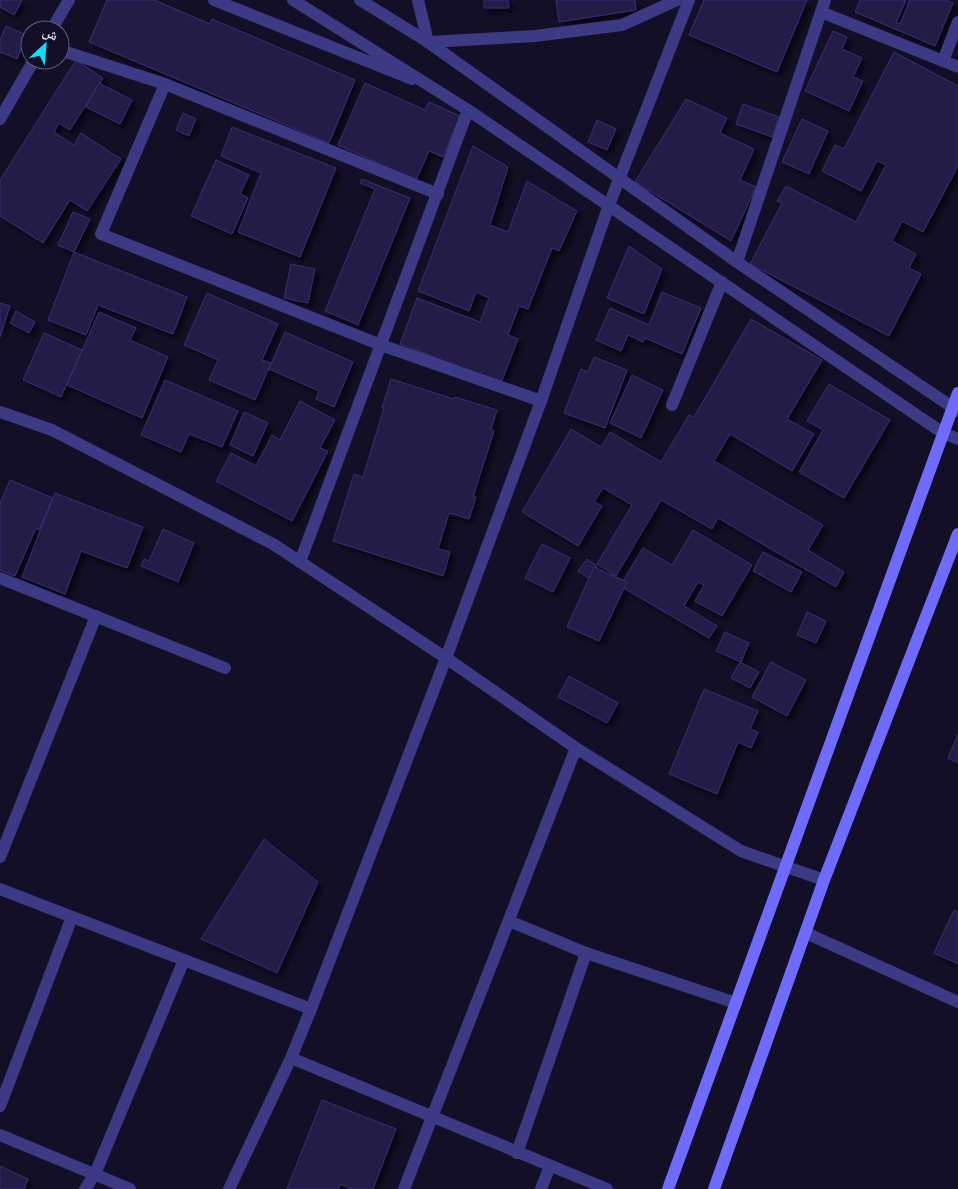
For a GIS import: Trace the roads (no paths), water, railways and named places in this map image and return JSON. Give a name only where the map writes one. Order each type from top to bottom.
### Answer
[{"type":"main road","points":[[668,1189],[943,433],[955,410],[958,393]]},
{"type":"main road","points":[[714,1189],[824,880],[958,534]]},
{"type":"street","points":[[58,20],[69,0]]},
{"type":"street","points":[[214,0],[426,84]]},
{"type":"street","points":[[293,0],[468,110],[943,433],[958,439]]},
{"type":"street","points":[[360,0],[428,42],[737,262],[955,410]]},
{"type":"street","points":[[418,0],[428,42]]},
{"type":"street","points":[[428,42],[534,36],[622,25],[659,4],[677,0]]},
{"type":"street","points":[[229,1189],[291,1058],[311,1009],[446,658],[541,401],[609,205],[689,0]]},
{"type":"street","points":[[737,262],[823,6],[958,67]]},
{"type":"street","points":[[943,61],[958,22]]},
{"type":"street","points":[[70,53],[165,84],[438,194]]},
{"type":"street","points":[[0,118],[28,70]]},
{"type":"street","points":[[165,84],[101,234],[380,345],[541,401]]},
{"type":"street","points":[[300,562],[468,110]]},
{"type":"street","points":[[672,405],[722,282]]},
{"type":"street","points":[[0,412],[52,430],[273,544],[446,658],[576,748],[742,851],[824,880]]},
{"type":"street","points":[[0,578],[225,668]]},
{"type":"street","points":[[0,857],[96,616]]},
{"type":"street","points":[[404,1189],[576,748]]},
{"type":"street","points":[[0,890],[311,1009]]},
{"type":"street","points":[[0,1106],[72,917]]},
{"type":"street","points":[[509,921],[586,953],[736,1004]]},
{"type":"street","points":[[806,933],[958,1002]]},
{"type":"street","points":[[518,1153],[586,953]]},
{"type":"street","points":[[85,1189],[95,1174],[184,960]]},
{"type":"street","points":[[291,1058],[607,1189]]},
{"type":"street","points":[[0,1135],[130,1189]]},
{"type":"street","points":[[541,1189],[550,1166]]}]
